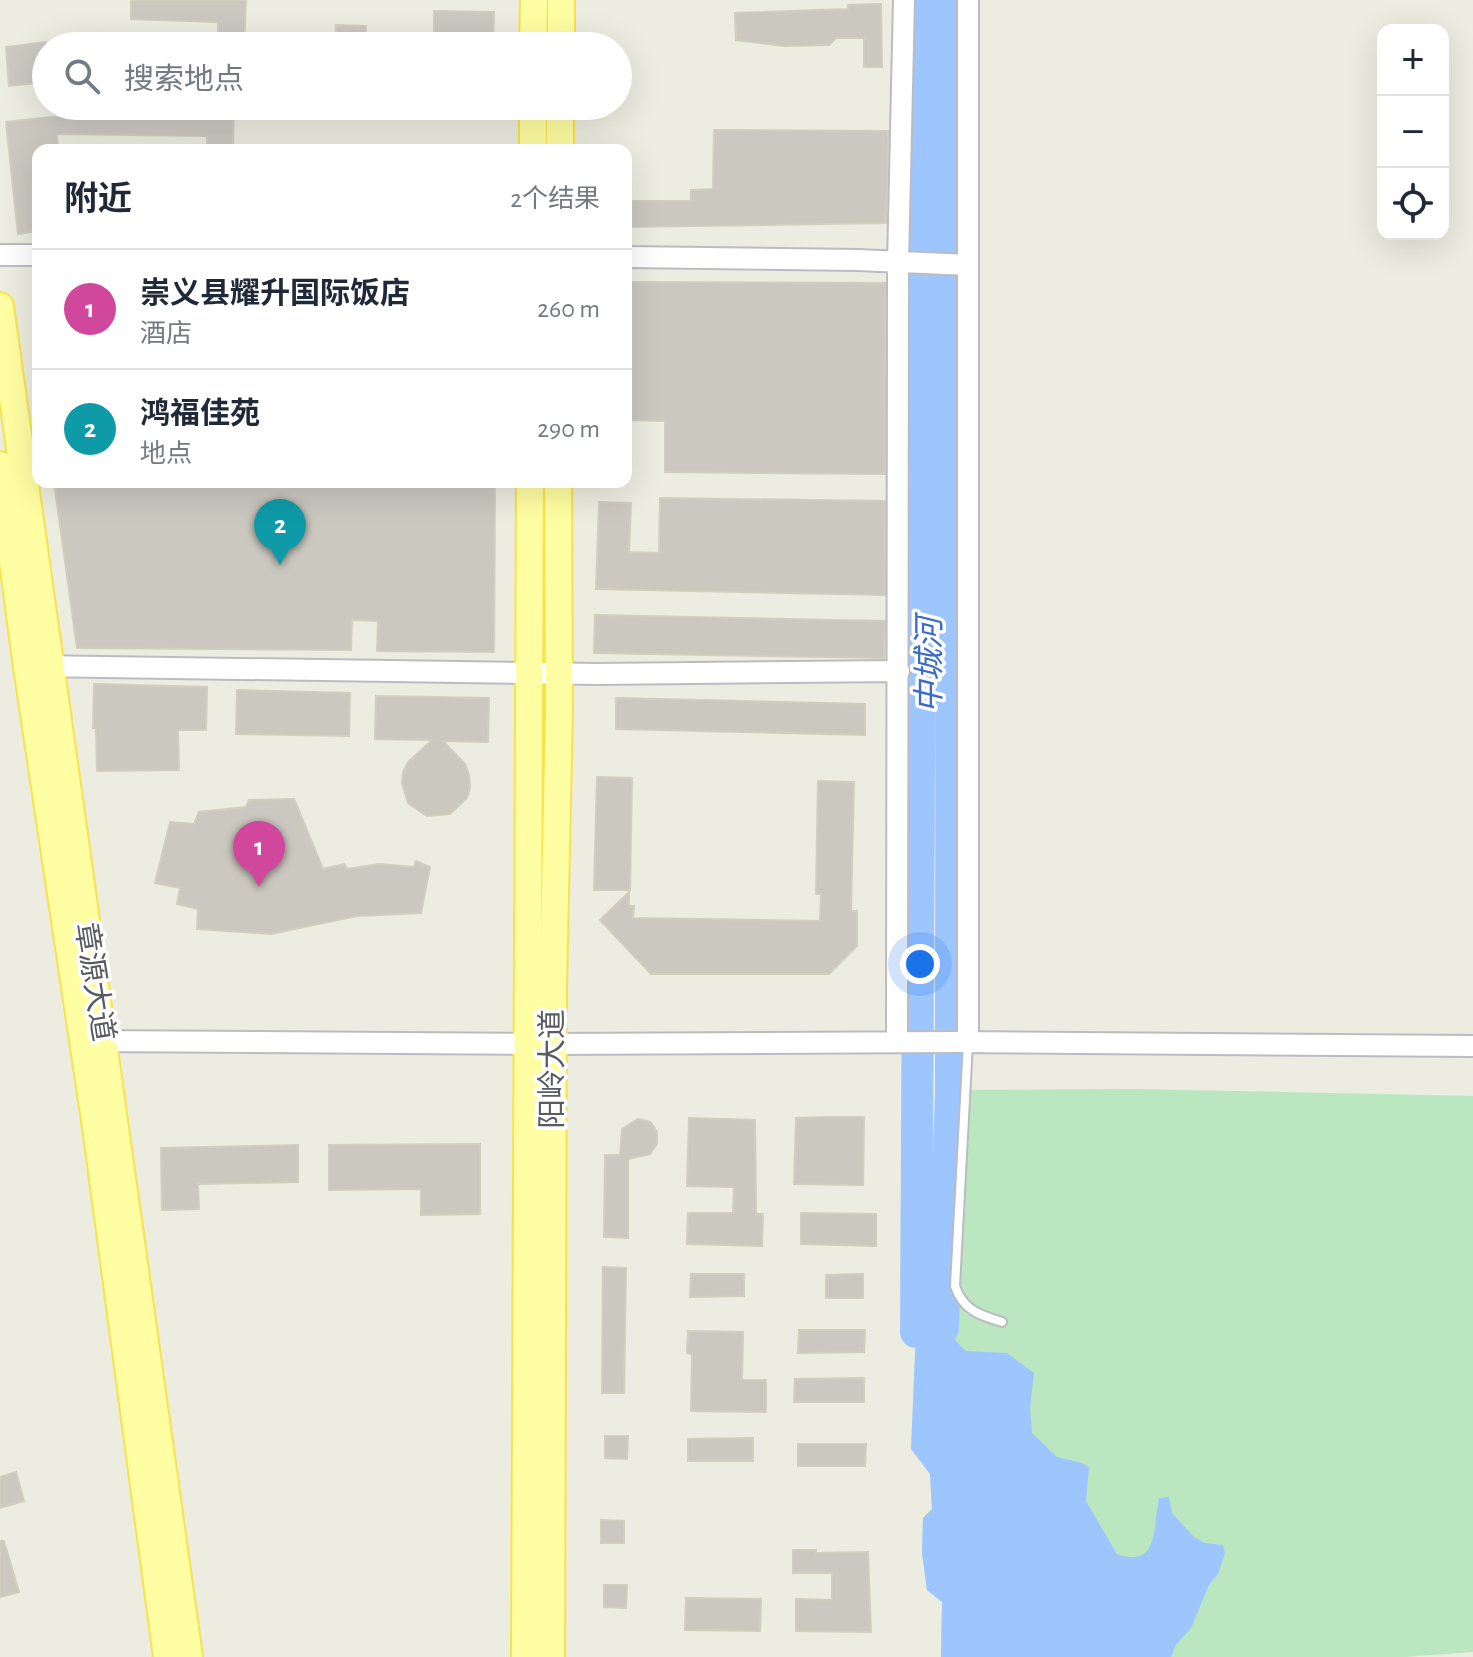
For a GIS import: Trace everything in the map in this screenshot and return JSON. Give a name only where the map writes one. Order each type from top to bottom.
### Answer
[{"type":"main road","points":[[533,32],[534,0]]},
{"type":"main road","points":[[561,0],[561,32]]},
{"type":"main road","points":[[533,120],[533,144]]},
{"type":"main road","points":[[560,120],[560,144]]},
{"type":"main road","name":"章源大道","points":[[0,306],[37,666]]},
{"type":"main road","name":"章源大道","points":[[0,465],[37,666],[94,1041],[130,1241],[189,1657]]},
{"type":"main road","name":"阳岭大道","points":[[530,488],[529,673],[540,1044],[551,1657]]},
{"type":"main road","name":"阳岭大道","points":[[525,1657],[540,1044],[559,710],[558,488]]},
{"type":"main road","name":"章源大道","points":[[94,1041],[167,1657]]},
{"type":"street","points":[[904,0],[908,264],[899,671],[904,1042]]},
{"type":"street","points":[[961,1042],[962,265],[968,0]]},
{"type":"street","points":[[0,255],[32,255]]},
{"type":"street","points":[[632,257],[962,265]]},
{"type":"street","points":[[37,666],[529,673],[899,671]]},
{"type":"street","points":[[94,1041],[1473,1046]]},
{"type":"lane","points":[[961,1042],[955,1286],[959,1299],[971,1309],[983,1317],[1002,1322]]},
{"type":"green space","points":[[1132,1089],[1473,1096],[1473,1652],[1405,1657],[941,1657],[942,1602],[927,1590],[922,1553],[923,1518],[932,1509],[930,1474],[911,1449],[916,1332],[943,1328],[955,1090]]},
{"type":"water","points":[[943,1328],[966,1351],[1007,1353],[1034,1373],[1030,1408],[1032,1433],[1057,1457],[1089,1467],[1086,1501],[1117,1554],[1141,1556],[1148,1550],[1159,1498],[1169,1497],[1172,1513],[1194,1537],[1205,1543],[1223,1545],[1225,1553],[1218,1574],[1209,1585],[1191,1628],[1176,1645],[1171,1657],[941,1657],[942,1602],[927,1590],[922,1553],[923,1518],[932,1509],[930,1474],[911,1449],[916,1332]]},
{"type":"building","points":[[131,0],[246,0],[245,32],[218,32],[218,22],[131,19]]},
{"type":"building","points":[[881,4],[882,67],[864,67],[864,38],[836,38],[829,45],[784,46],[736,40],[735,13],[848,9],[848,5]]},
{"type":"building","points":[[434,11],[494,12],[493,32],[434,32]]},
{"type":"building","points":[[336,25],[366,26],[366,32],[336,32]]},
{"type":"building","points":[[32,44],[32,84],[9,86],[6,47]]},
{"type":"building","points":[[32,119],[234,120],[233,144],[207,144],[207,136],[57,134],[58,144],[32,144],[32,232],[18,234],[6,122]]},
{"type":"building","points":[[714,130],[888,131],[886,223],[632,227],[632,201],[691,201],[691,190],[713,189]]},
{"type":"building","points":[[632,282],[885,283],[885,474],[665,472],[665,421],[632,420]]},
{"type":"building","points":[[55,488],[495,488],[494,652],[377,651],[378,621],[352,620],[351,650],[77,648]]},
{"type":"building","points":[[660,498],[885,501],[885,595],[596,589],[599,502],[631,503],[629,552],[659,553]]},
{"type":"building","points":[[595,615],[885,621],[884,658],[594,653]]},
{"type":"building","points":[[94,684],[207,687],[206,730],[178,730],[179,770],[97,771],[96,728],[93,728]]},
{"type":"building","points":[[237,690],[350,693],[349,736],[236,734]]},
{"type":"building","points":[[376,696],[489,698],[488,742],[443,741],[465,764],[469,775],[467,798],[450,814],[427,816],[408,803],[402,783],[403,772],[408,762],[432,740],[375,739]]},
{"type":"building","points":[[616,698],[865,704],[865,735],[616,729]]},
{"type":"building","points":[[597,777],[632,778],[630,890],[594,890]]},
{"type":"building","points":[[818,781],[854,782],[851,911],[857,911],[857,946],[829,974],[651,974],[600,920],[629,892],[629,906],[634,906],[633,918],[820,921],[821,894],[816,894]]},
{"type":"building","points":[[294,799],[323,869],[344,864],[348,869],[379,864],[414,867],[416,861],[430,867],[421,913],[357,916],[271,934],[197,929],[198,909],[177,904],[180,888],[155,883],[170,822],[194,824],[199,812],[246,807],[249,800]]},
{"type":"building","points":[[864,1117],[863,1185],[794,1184],[796,1118]]},
{"type":"building","points":[[689,1118],[755,1120],[756,1214],[763,1214],[762,1246],[687,1244],[688,1213],[733,1213],[734,1187],[687,1186]]},
{"type":"building","points":[[638,1119],[650,1122],[654,1127],[657,1144],[650,1154],[628,1159],[628,1238],[604,1237],[605,1155],[620,1155],[622,1129]]},
{"type":"building","points":[[480,1144],[480,1214],[421,1215],[421,1189],[329,1190],[329,1145]]},
{"type":"building","points":[[298,1145],[298,1182],[198,1184],[199,1209],[162,1210],[161,1148]]},
{"type":"building","points":[[801,1213],[876,1214],[876,1246],[801,1244]]},
{"type":"building","points":[[603,1267],[626,1268],[624,1393],[602,1393]]},
{"type":"building","points":[[691,1274],[744,1274],[744,1296],[690,1297]]},
{"type":"building","points":[[863,1274],[863,1298],[826,1298],[826,1275]]},
{"type":"building","points":[[799,1330],[865,1330],[864,1352],[798,1353]]},
{"type":"building","points":[[688,1331],[743,1332],[742,1380],[766,1380],[766,1412],[691,1411],[692,1354],[687,1353]]},
{"type":"building","points":[[864,1378],[864,1402],[794,1402],[795,1379]]},
{"type":"building","points":[[605,1436],[628,1436],[627,1459],[605,1458]]},
{"type":"building","points":[[753,1438],[753,1461],[688,1461],[688,1439]]},
{"type":"building","points":[[798,1444],[866,1444],[865,1466],[798,1466]]},
{"type":"building","points":[[16,1472],[24,1501],[0,1508],[0,1477]]},
{"type":"building","points":[[601,1520],[624,1521],[624,1543],[601,1543]]},
{"type":"building","points":[[0,1541],[4,1541],[19,1592],[0,1597]]},
{"type":"building","points":[[793,1550],[868,1552],[871,1632],[796,1631],[796,1599],[832,1600],[832,1573],[793,1573]]},
{"type":"building","points":[[604,1585],[627,1585],[626,1608],[604,1607]]},
{"type":"building","points":[[686,1598],[761,1599],[760,1631],[685,1630]]},
{"type":"waterway","name":"中城河","points":[[923,0],[916,1332],[943,1328],[951,1092],[952,0]]},
{"type":"place","name":"鸿福佳苑","points":[[280,565]]},
{"type":"place","name":"崇义县耀升国际饭店","points":[[259,887]]}]
